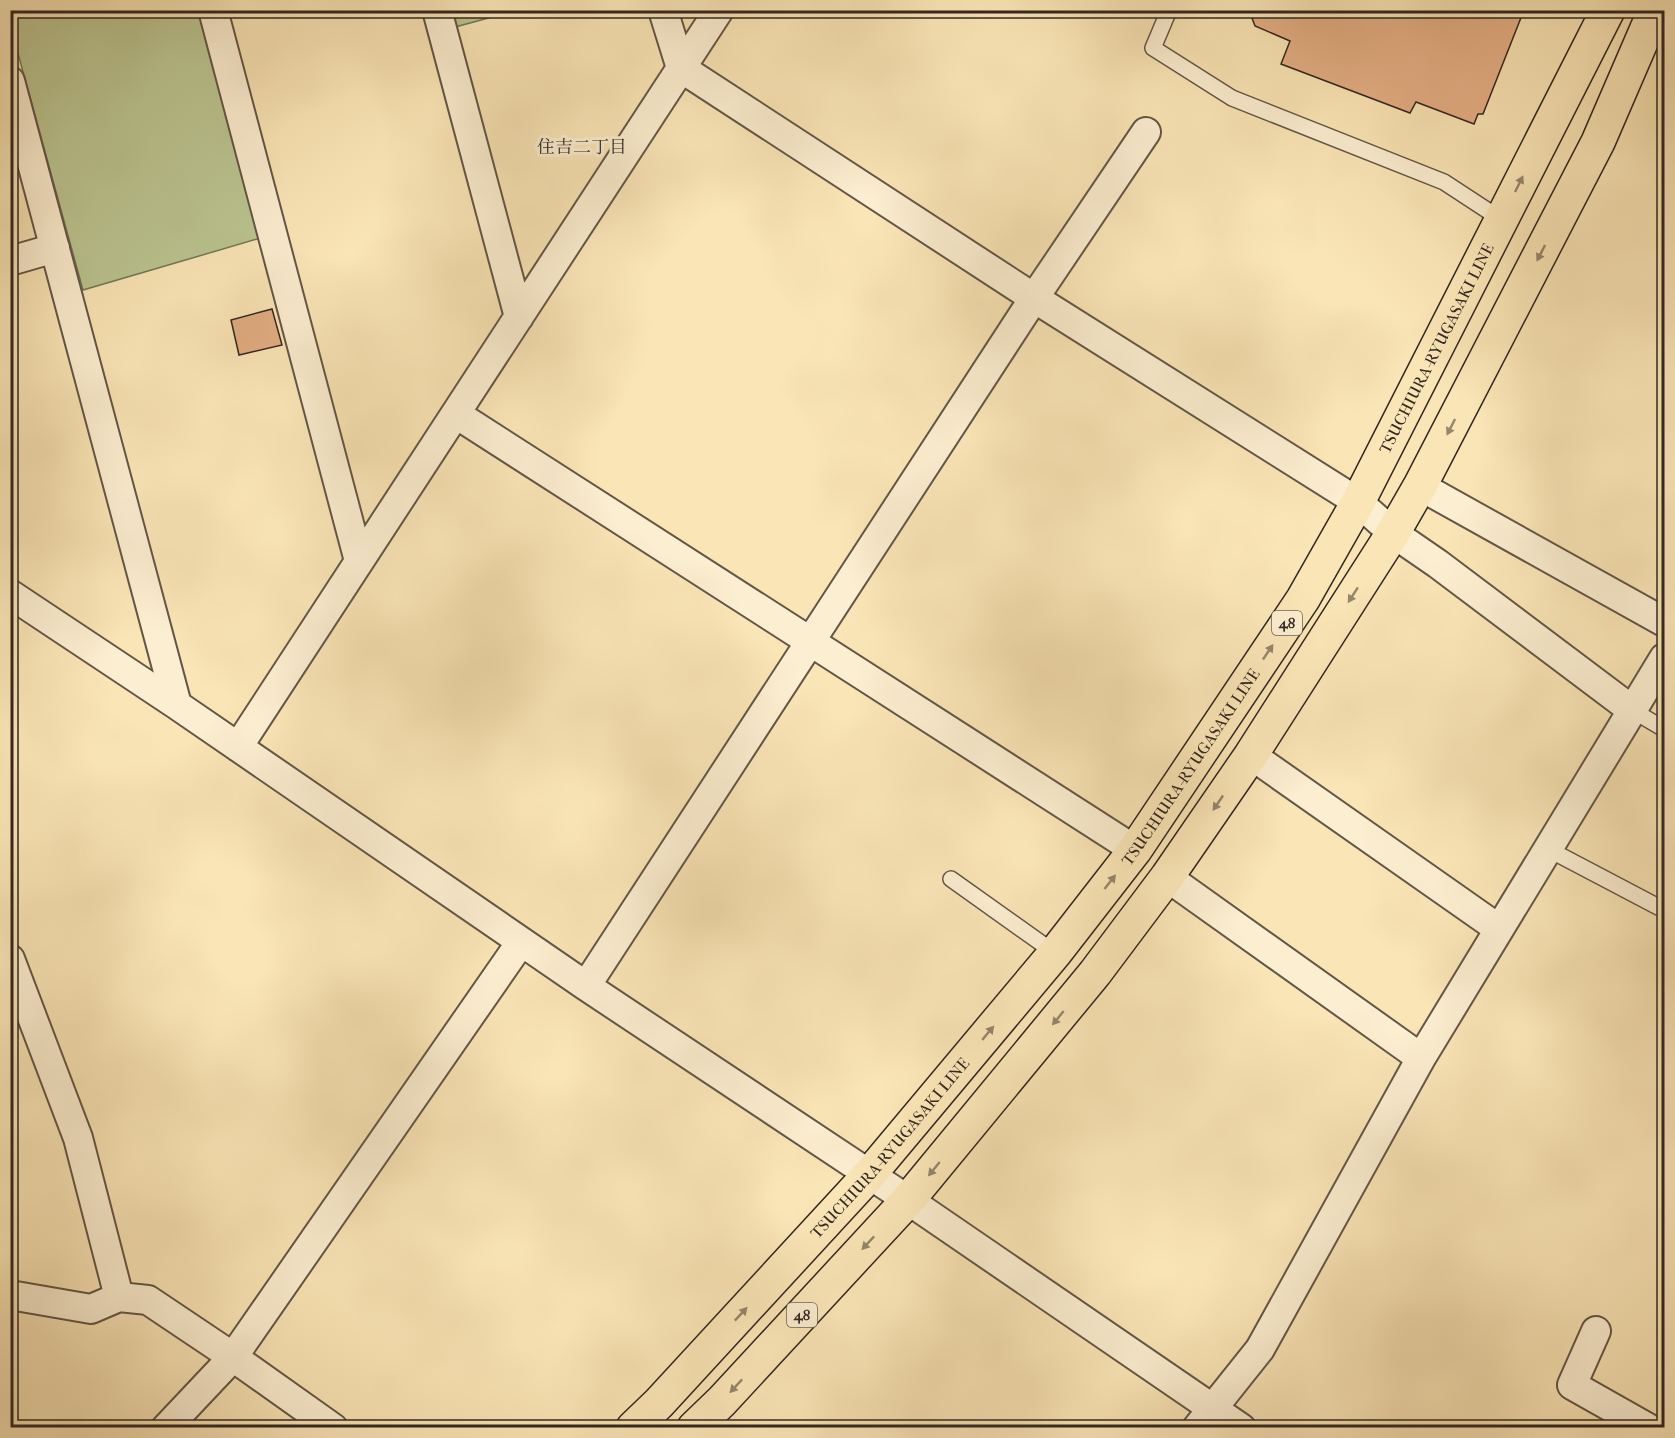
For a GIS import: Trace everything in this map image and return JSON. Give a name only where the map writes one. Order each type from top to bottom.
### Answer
[{"type":"main road","points":[[1547,129],[1585,10]]},
{"type":"main road","name":"TSUCHIURA-RYUGASAKI LINE","points":[[633,1428],[659,1403],[869,1175],[1055,953],[1135,850],[1303,599],[1358,502],[1608,10]]},
{"type":"main road","name":"48","points":[[694,1428],[722,1401],[908,1200],[1095,973],[1167,877],[1251,755],[1393,533],[1420,486],[1598,142],[1655,10]]},
{"type":"main road","points":[[1598,142],[1665,42]]},
{"type":"street","points":[[213,10],[359,561]]},
{"type":"street","points":[[437,10],[519,317]]},
{"type":"street","points":[[663,10],[681,68],[1034,298],[1358,502],[1393,533],[1438,564],[1632,710]]},
{"type":"street","points":[[238,747],[719,10]]},
{"type":"street","points":[[10,81],[177,705]]},
{"type":"street","points":[[586,986],[1034,298],[1146,132]]},
{"type":"street","points":[[10,261],[55,248]]},
{"type":"street","points":[[456,414],[1135,850]]},
{"type":"street","points":[[1420,486],[1665,622]]},
{"type":"street","points":[[10,594],[177,705],[586,986],[908,1200],[1205,1418],[1241,1428]]},
{"type":"street","points":[[1205,1418],[1260,1349],[1421,1058],[1665,658]]},
{"type":"street","points":[[1251,755],[1499,929]]},
{"type":"street","points":[[1167,877],[1421,1058]]},
{"type":"street","points":[[166,1428],[233,1357],[521,942]]},
{"type":"street","points":[[10,959],[78,1138],[119,1296]]},
{"type":"street","points":[[10,1295],[91,1309],[119,1296],[148,1300],[333,1428]]},
{"type":"street","points":[[1596,1331],[1572,1385],[1648,1428]]},
{"type":"lane","points":[[1169,10],[1153,48],[1222,92],[1232,98],[1444,182],[1502,220]]},
{"type":"lane","points":[[1632,710],[1665,729]]},
{"type":"lane","points":[[1548,849],[1665,910]]},
{"type":"lane","points":[[951,879],[1055,953]]},
{"type":"green space","points":[[450,10],[515,11],[455,27]]},
{"type":"green space","points":[[10,11],[205,11],[264,237],[83,290],[11,28]]},
{"type":"building","points":[[1249,10],[1524,10],[1483,114],[1478,114],[1474,124],[1416,102],[1410,113],[1281,64],[1290,41],[1255,26]]},
{"type":"building","points":[[272,309],[282,345],[239,355],[231,320]]},
{"type":"district","name":"住吉二丁目","points":[[582,147]]}]
